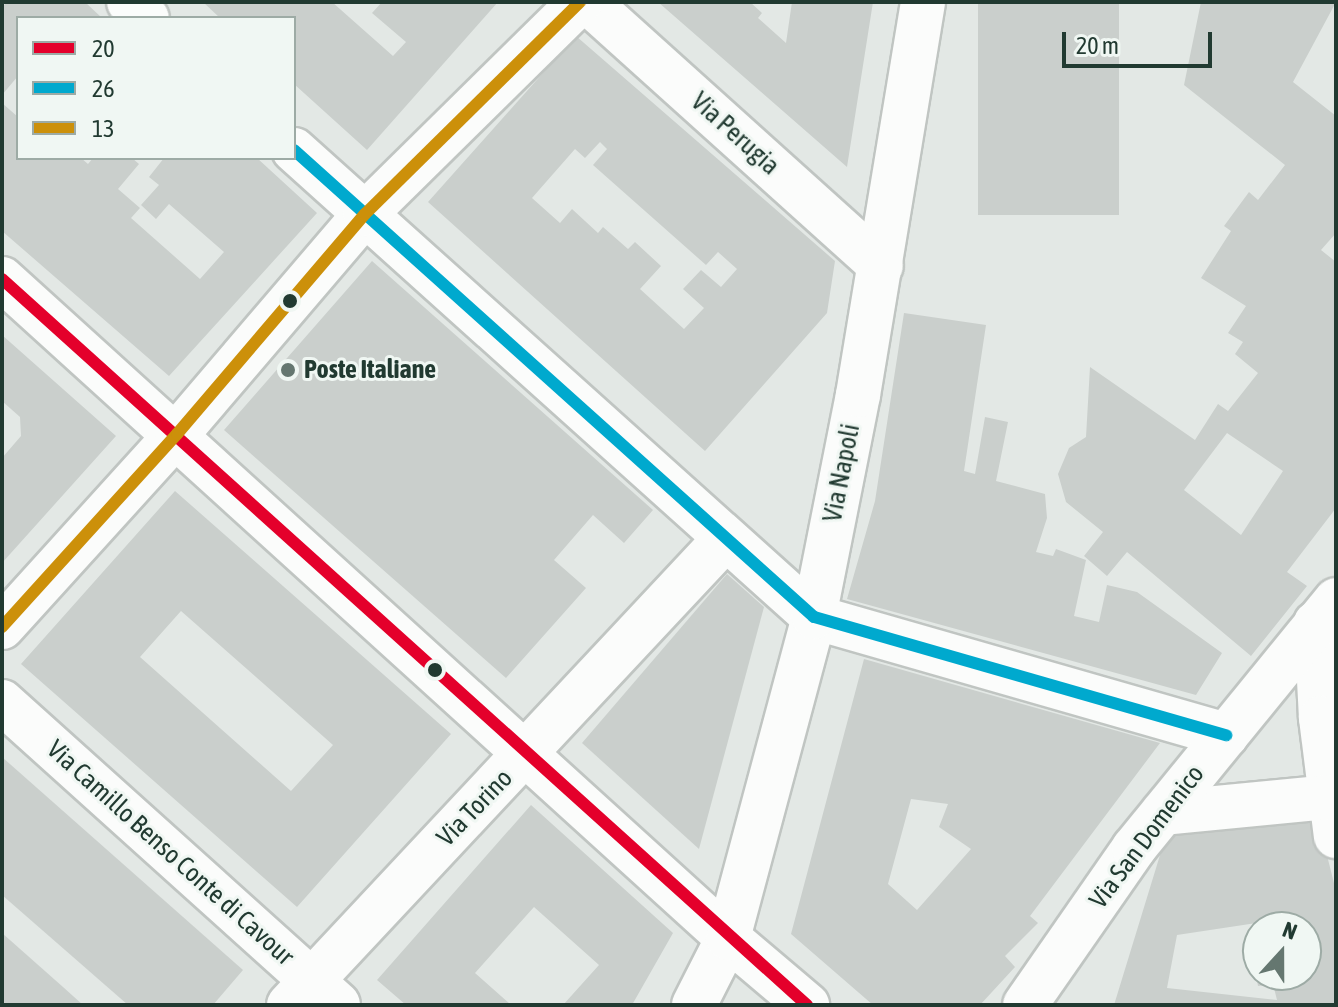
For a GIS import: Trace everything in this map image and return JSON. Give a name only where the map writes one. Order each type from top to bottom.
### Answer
[{"type":"street","points":[[129,2],[145,16]]},
{"type":"street","points":[[2,627],[177,434],[365,214],[580,2]]},
{"type":"street","name":"Via Perugia","points":[[588,2],[881,266]]},
{"type":"street","name":"Via Napoli","points":[[694,1005],[728,938],[814,617],[881,266],[923,2]]},
{"type":"street","points":[[296,152],[814,617],[1226,735]]},
{"type":"street","points":[[2,279],[177,434],[525,756],[807,1005]]},
{"type":"street","name":"Via Torino","points":[[312,997],[525,756],[725,539]]},
{"type":"street","points":[[1163,813],[1332,816],[1326,611]]},
{"type":"street","name":"Via San Domenico","points":[[1038,1001],[1163,813],[1326,611]]},
{"type":"street","name":"Via Camillo Benso Conte di Cavour","points":[[2,702],[312,997]]},
{"type":"building","points":[[7,2],[85,2],[100,16],[16,16],[16,78],[2,95],[2,7]]},
{"type":"building","points":[[203,2],[332,2],[393,56],[406,42],[372,13],[382,2],[498,2],[367,150],[296,86],[296,16],[218,16]]},
{"type":"building","points":[[658,2],[750,2],[762,13],[758,18],[786,43],[792,2],[873,2],[847,167]]},
{"type":"building","points":[[978,2],[1119,2],[1119,215],[978,215]]},
{"type":"building","points":[[1201,2],[1336,2],[1293,82],[1336,116],[1336,233],[1321,250],[1336,262],[1336,508],[1287,572],[1307,586],[1251,656],[1127,552],[1107,576],[1084,556],[1103,532],[1066,502],[1058,474],[1069,448],[1086,437],[1090,367],[1195,440],[1218,404],[1228,411],[1258,373],[1235,354],[1243,342],[1228,333],[1246,306],[1201,278],[1231,231],[1224,226],[1249,192],[1258,200],[1285,165],[1184,85]],"holes":[[[1227,433],[1283,471],[1241,535],[1184,490]]]},
{"type":"building","points":[[576,36],[835,261],[827,313],[705,451],[428,202]],"holes":[[[600,142],[607,149],[593,165],[706,265],[718,252],[737,269],[721,287],[701,270],[683,289],[704,308],[684,329],[640,289],[661,266],[635,242],[628,249],[603,227],[598,233],[572,209],[560,223],[532,198],[575,149],[585,158]]]},
{"type":"building","points":[[2,103],[16,115],[16,160],[83,160],[88,164],[91,160],[134,160],[139,164],[118,189],[140,208],[131,218],[200,279],[224,252],[169,204],[156,219],[141,205],[159,185],[149,177],[162,160],[259,160],[317,213],[169,376],[2,231]]},
{"type":"building","points":[[372,261],[653,510],[624,543],[593,515],[554,560],[586,588],[506,678],[224,430]]},
{"type":"building","points":[[904,313],[986,325],[964,471],[975,474],[985,417],[1008,422],[996,481],[1045,494],[1047,518],[1036,552],[1053,556],[1056,549],[1086,560],[1074,616],[1099,622],[1107,585],[1137,592],[1222,653],[1196,695],[847,599],[875,501]]},
{"type":"building","points":[[2,335],[116,436],[2,563],[2,458],[21,436],[20,417],[2,401]]},
{"type":"building","points":[[175,491],[451,734],[297,907],[21,664]],"holes":[[[181,611],[333,745],[291,791],[140,657]]]},
{"type":"building","points":[[727,574],[764,607],[699,849],[582,743]]},
{"type":"building","points":[[864,659],[1160,743],[1030,916],[1038,923],[1005,956],[1015,967],[980,1005],[873,1005],[791,934]],"holes":[[[911,799],[948,804],[939,827],[971,849],[917,910],[888,884]]]},
{"type":"building","points":[[2,757],[243,970],[213,1005],[128,1005],[2,895]]},
{"type":"building","points":[[531,805],[673,933],[632,1005],[563,1005],[599,965],[534,907],[475,973],[511,1005],[406,1005],[377,980]]},
{"type":"building","points":[[1317,816],[1336,891],[1336,1005],[1114,1005],[1168,829]]},
{"type":"building","points":[[2,933],[63,987],[83,1005],[2,1005]]},
{"type":"transit line","name":"13","points":[[2,627],[177,434],[365,214],[580,2]]},
{"type":"transit line","name":"26","points":[[296,152],[814,617],[1226,735]]},
{"type":"transit line","name":"20","points":[[2,279],[807,1005]]},
{"type":"place","name":"Poste Italiane","points":[[288,370]]}]
